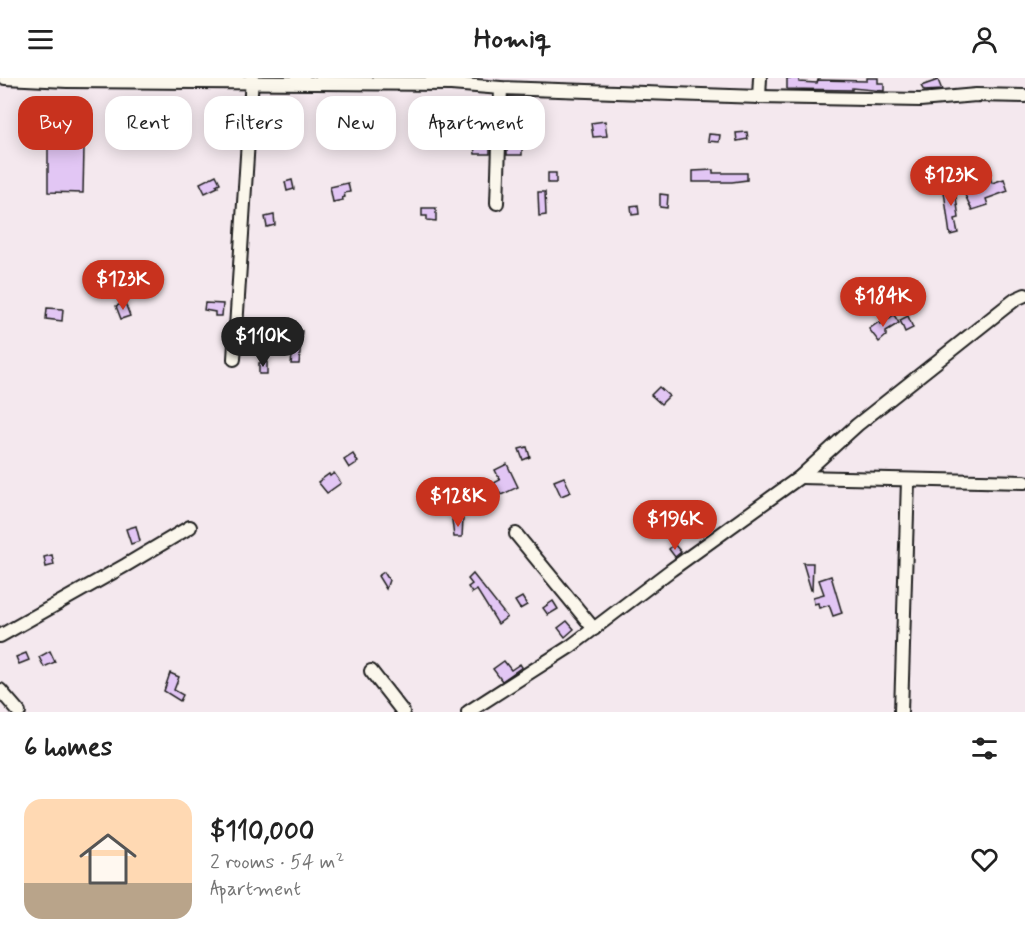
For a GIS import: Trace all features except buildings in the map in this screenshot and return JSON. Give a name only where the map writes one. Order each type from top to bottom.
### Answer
[{"type":"street","points":[[5,78],[67,81],[451,81],[501,88],[920,100],[976,95],[1025,96]]},
{"type":"street","points":[[759,96],[760,78]]},
{"type":"street","points":[[234,359],[252,80]]},
{"type":"street","points":[[497,203],[501,88]]},
{"type":"street","points":[[468,712],[594,629],[800,477],[821,455],[867,417],[1003,309],[1025,295]]},
{"type":"street","points":[[800,477],[1025,482]]},
{"type":"street","points":[[901,712],[908,480]]},
{"type":"street","points":[[0,636],[190,527]]},
{"type":"street","points":[[516,534],[594,629]]},
{"type":"street","points":[[371,671],[403,712]]},
{"type":"street","points":[[0,690],[19,712]]}]
